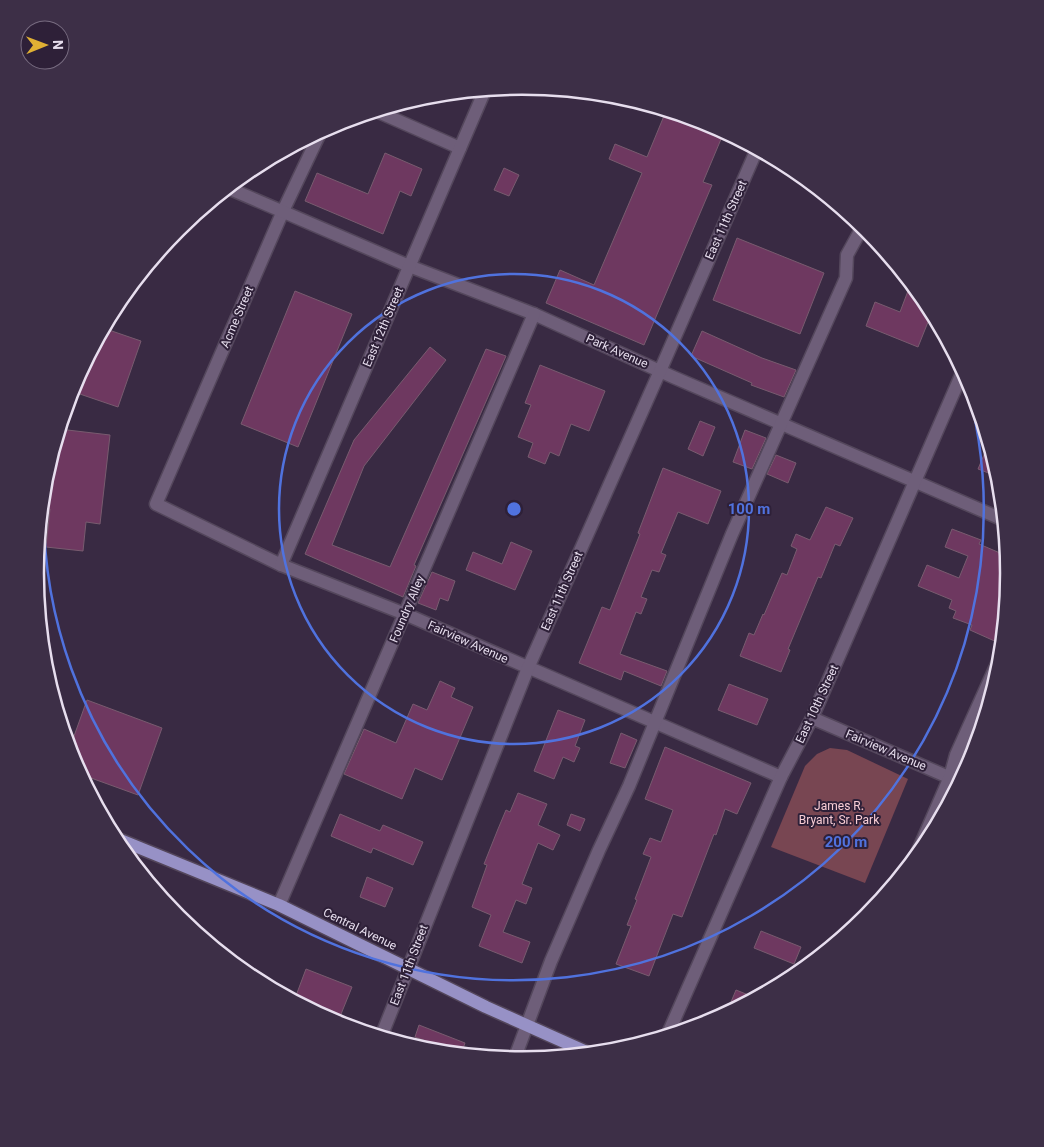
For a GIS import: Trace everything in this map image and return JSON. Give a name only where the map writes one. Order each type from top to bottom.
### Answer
[{"type":"main road","name":"Central Avenue","points":[[127,843],[279,905],[486,1007],[579,1048]]},
{"type":"street","name":"East 12th Street","points":[[281,565],[482,97]]},
{"type":"street","points":[[386,116],[460,148]]},
{"type":"street","name":"Acme Street","points":[[156,504],[283,211],[316,143]]},
{"type":"street","name":"East 11th Street","points":[[383,1031],[528,668],[755,156]]},
{"type":"street","name":"Park Avenue","points":[[235,191],[409,266],[534,314],[780,424],[997,517]]},
{"type":"street","points":[[517,1052],[551,961],[629,786],[732,534],[846,278],[847,255],[859,234]]},
{"type":"street","name":"Foundry Alley","points":[[279,905],[534,314]]},
{"type":"street","name":"East 10th Street","points":[[671,1028],[781,777],[812,718],[959,380]]},
{"type":"street","name":"Fairview Avenue","points":[[156,504],[281,565],[405,614],[781,777]]},
{"type":"street","points":[[955,776],[956,755],[986,688]]},
{"type":"street","name":"Fairview Avenue","points":[[812,718],[954,779]]},
{"type":"green space","name":"James R. Bryant, Sr. Park","points":[[830,748],[847,750],[908,779],[865,883],[771,847],[805,766],[817,754]]},
{"type":"building","points":[[663,117],[721,139],[703,182],[712,185],[644,345],[546,303],[560,270],[594,285],[642,173],[609,159],[615,144],[647,157]]},
{"type":"building","points":[[385,153],[422,169],[411,196],[400,191],[383,234],[305,201],[317,173],[368,194]]},
{"type":"building","points":[[504,168],[519,175],[509,196],[494,190]]},
{"type":"building","points":[[737,238],[824,273],[800,334],[713,300]]},
{"type":"building","points":[[295,291],[352,314],[298,447],[241,424]]},
{"type":"building","points":[[908,291],[928,321],[918,347],[866,326],[875,302],[900,312]]},
{"type":"building","points":[[110,330],[141,341],[118,407],[79,394]]},
{"type":"building","points":[[702,331],[762,358],[796,370],[784,397],[751,385],[752,383],[691,356]]},
{"type":"building","points":[[430,347],[446,360],[364,466],[332,545],[390,567],[486,349],[506,356],[414,565],[416,566],[403,597],[305,554],[354,440]]},
{"type":"building","points":[[540,365],[605,391],[589,431],[571,424],[559,456],[550,452],[545,464],[528,457],[533,443],[518,437],[531,405],[525,403]]},
{"type":"building","points":[[700,421],[715,427],[703,456],[688,449]]},
{"type":"building","points":[[66,430],[110,435],[100,524],[86,522],[83,551],[46,547],[50,509],[48,509],[53,480]]},
{"type":"building","points":[[745,430],[766,438],[752,469],[733,462]]},
{"type":"building","points":[[985,453],[989,473],[978,469]]},
{"type":"building","points":[[776,455],[796,463],[788,483],[767,474]]},
{"type":"building","points":[[663,468],[721,491],[708,524],[678,512],[661,553],[666,555],[659,572],[652,570],[641,597],[647,599],[641,614],[636,612],[620,654],[667,671],[661,686],[624,671],[621,680],[579,663],[602,607],[610,610],[640,534],[638,533]]},
{"type":"building","points":[[826,507],[853,518],[840,546],[835,544],[821,578],[818,577],[788,649],[790,650],[781,672],[740,656],[749,633],[754,635],[782,573],[787,575],[797,549],[791,546],[796,534],[810,540]]},
{"type":"building","points":[[952,529],[981,540],[979,544],[999,553],[999,605],[995,641],[970,630],[972,625],[953,618],[956,611],[949,608],[952,600],[918,586],[927,565],[959,578],[968,556],[945,547]]},
{"type":"building","points":[[511,542],[532,551],[515,590],[466,570],[473,552],[502,564]]},
{"type":"building","points":[[432,572],[455,581],[448,601],[440,598],[436,610],[418,603]]},
{"type":"building","points":[[440,681],[455,688],[451,697],[473,707],[442,780],[415,768],[402,799],[344,774],[364,729],[396,743],[413,704],[427,710]]},
{"type":"building","points":[[729,684],[768,699],[757,725],[718,710]]},
{"type":"building","points":[[87,700],[162,728],[138,795],[89,777],[73,738]]},
{"type":"building","points":[[558,710],[585,720],[575,746],[580,748],[574,762],[563,757],[554,779],[534,771]]},
{"type":"building","points":[[621,733],[637,740],[625,768],[610,763]]},
{"type":"building","points":[[665,747],[751,783],[737,814],[725,809],[682,917],[673,914],[649,976],[616,964],[631,926],[627,925],[651,857],[643,854],[650,838],[661,842],[673,810],[645,799]]},
{"type":"building","points":[[518,793],[547,804],[538,825],[560,835],[553,850],[538,843],[522,884],[532,888],[526,904],[516,900],[503,932],[530,942],[522,963],[479,946],[491,915],[472,907],[487,865],[484,864],[498,829],[506,810],[510,812]]},
{"type":"building","points":[[340,814],[380,831],[383,825],[423,842],[413,865],[373,848],[371,853],[331,836]]},
{"type":"building","points":[[571,814],[585,819],[580,831],[567,825]]},
{"type":"building","points":[[367,877],[393,888],[385,907],[360,897]]},
{"type":"building","points":[[761,931],[801,947],[794,964],[754,948]]},
{"type":"building","points":[[306,969],[352,987],[340,1016],[296,995]]},
{"type":"building","points":[[736,990],[748,995],[734,1002],[730,1004]]},
{"type":"building","points":[[419,1025],[465,1043],[463,1048],[460,1048],[433,1044],[415,1037]]}]
